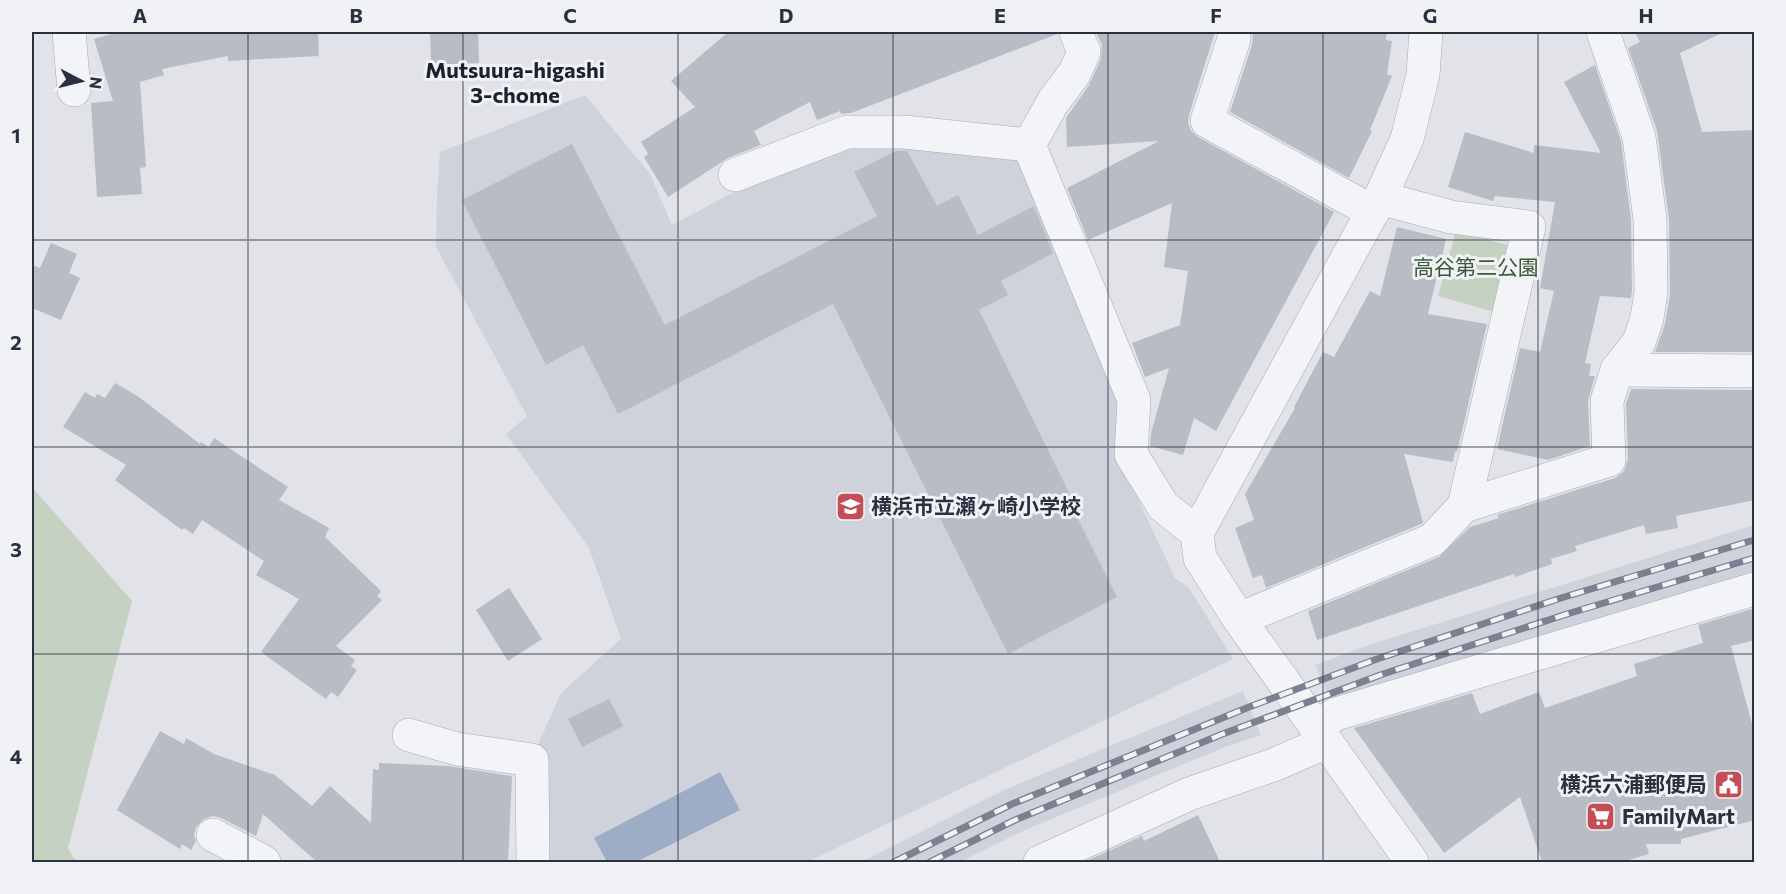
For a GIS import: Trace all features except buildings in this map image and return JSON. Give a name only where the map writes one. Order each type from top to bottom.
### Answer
[{"type":"street","points":[[69,32],[74,90]]},
{"type":"street","points":[[1029,145],[1053,102],[1074,74],[1084,52],[1076,32]]},
{"type":"street","points":[[1234,32],[1234,39],[1207,121],[1377,205],[1529,227],[1464,506]]},
{"type":"street","points":[[1412,862],[1239,619],[1200,558],[1197,532],[1377,205],[1407,139],[1423,75],[1426,32]]},
{"type":"street","points":[[1239,619],[1432,540],[1464,506],[1609,460],[1607,401],[1617,370],[1639,342],[1647,318],[1651,292],[1650,219],[1640,137],[1603,32]]},
{"type":"street","points":[[735,175],[847,132],[904,132],[1029,145]]},
{"type":"street","points":[[1029,145],[1134,400],[1131,454],[1163,506],[1197,532]]},
{"type":"street","points":[[1617,370],[1755,371]]},
{"type":"street","points":[[1040,862],[1189,794],[1276,764],[1321,734],[1336,714],[1755,589]]},
{"type":"street","points":[[409,735],[458,749],[532,760],[533,862]]},
{"type":"street","points":[[213,835],[264,862]]},
{"type":"shaded area","name":"横浜市立瀬ヶ崎小学校","points":[[585,95],[650,174],[672,225],[785,165],[842,145],[1014,154],[1125,408],[1122,465],[1175,578],[1189,588],[1233,659],[807,862],[542,862],[537,747],[561,693],[621,639],[589,548],[506,434],[527,416],[436,247],[437,195],[440,152]]},
{"type":"shaded area","points":[[1754,525],[1754,573],[1333,706],[1315,665],[1372,644]]},
{"type":"shaded area","points":[[1243,691],[1261,735],[1225,747],[1025,830],[960,862],[861,862],[1004,790]]},
{"type":"green space","name":"高谷第二公園","points":[[1456,231],[1511,246],[1494,312],[1438,296]]},
{"type":"green space","points":[[32,487],[132,601],[68,848],[76,862],[32,862]]},
{"type":"water","points":[[720,772],[740,810],[636,862],[607,862],[594,838]]},
{"type":"railway","points":[[894,862],[1012,804],[1249,707],[1377,659],[1561,598],[1754,540]]},
{"type":"railway","points":[[930,862],[1015,820],[1220,735],[1383,674],[1567,614],[1754,558]]},
{"type":"place","name":"横浜市立瀬ヶ崎小学校","points":[[850,507]]},
{"type":"place","name":"横浜六浦郵便局","points":[[1728,785]]},
{"type":"place","name":"FamilyMart","points":[[1601,817]]},
{"type":"district","name":"Mutsuura-higashi 3-chome","points":[[515,82]]}]
